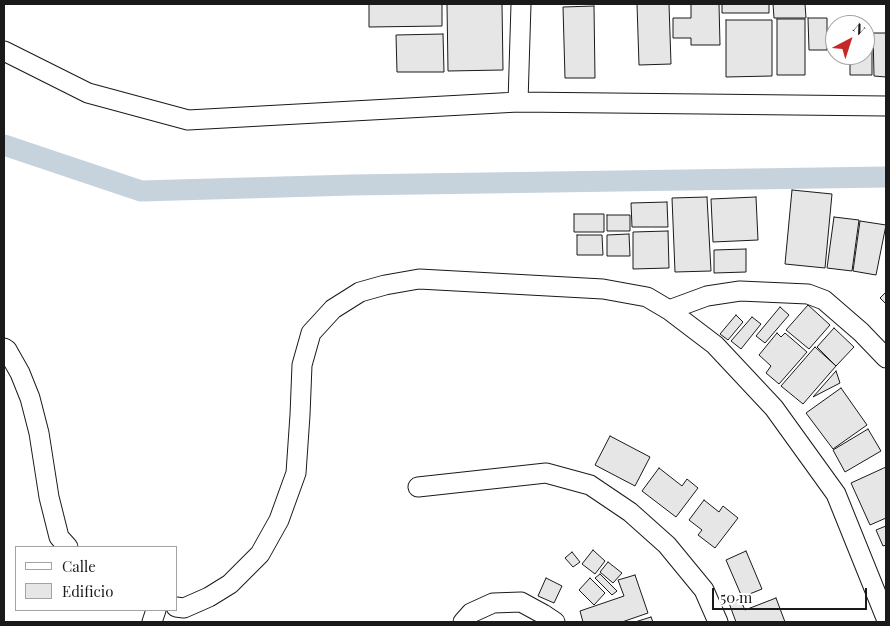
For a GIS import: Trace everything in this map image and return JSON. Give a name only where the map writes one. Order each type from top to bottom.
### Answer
[{"type":"street","points":[[518,102],[521,4]]},
{"type":"street","points":[[4,51],[88,93],[188,120],[518,102],[886,106]]},
{"type":"street","points":[[178,607],[184,608],[209,597],[230,584],[260,554],[279,520],[296,473],[302,364],[311,333],[333,309],[360,292],[419,279],[603,288],[647,297],[669,310],[715,345],[774,408],[836,494],[886,618]]},
{"type":"street","points":[[669,310],[707,296],[740,291],[808,294],[824,300],[861,332],[886,358]]},
{"type":"street","points":[[4,348],[7,350],[20,374],[30,398],[39,433],[51,505],[59,537],[67,546]]},
{"type":"street","points":[[418,486],[546,473],[590,485],[630,512],[667,545],[704,590],[718,622]]},
{"type":"street","points":[[463,622],[471,613],[493,603],[521,602],[555,622]]},
{"type":"building","points":[[369,4],[442,4],[442,26],[369,27]]},
{"type":"building","points":[[447,4],[502,4],[503,70],[448,71]]},
{"type":"building","points":[[637,4],[669,4],[671,64],[639,65]]},
{"type":"building","points":[[691,4],[719,4],[720,45],[691,45],[691,38],[673,38],[673,18],[691,18]]},
{"type":"building","points":[[722,4],[769,4],[769,13],[722,13]]},
{"type":"building","points":[[773,4],[805,4],[806,18],[774,18]]},
{"type":"building","points":[[594,6],[595,78],[565,78],[563,7]]},
{"type":"building","points":[[808,18],[825,18],[825,50],[809,50]]},
{"type":"building","points":[[777,19],[805,19],[805,75],[777,75]]},
{"type":"building","points":[[726,20],[772,20],[772,76],[726,77]]},
{"type":"building","points":[[875,33],[886,33],[886,77],[874,76]]},
{"type":"building","points":[[443,34],[444,72],[397,72],[396,35]]},
{"type":"building","points":[[850,65],[872,65],[872,75],[850,75]]},
{"type":"building","points":[[792,190],[832,194],[825,268],[785,264]]},
{"type":"building","points":[[707,197],[711,271],[675,272],[672,198]]},
{"type":"building","points":[[756,197],[758,240],[713,242],[711,199]]},
{"type":"building","points":[[667,202],[668,227],[632,227],[631,203]]},
{"type":"building","points":[[574,214],[604,214],[604,232],[574,232]]},
{"type":"building","points":[[607,215],[630,215],[630,231],[607,231]]},
{"type":"building","points":[[834,217],[859,220],[852,271],[827,268]]},
{"type":"building","points":[[860,221],[886,225],[876,275],[853,271]]},
{"type":"building","points":[[668,231],[669,268],[633,269],[633,232]]},
{"type":"building","points":[[629,234],[630,256],[607,256],[607,235]]},
{"type":"building","points":[[577,235],[602,235],[603,255],[577,255]]},
{"type":"building","points":[[746,249],[746,272],[714,273],[714,250]]},
{"type":"building","points":[[886,292],[886,304],[880,298]]},
{"type":"building","points":[[808,305],[830,325],[809,349],[786,330]]},
{"type":"building","points":[[780,307],[789,315],[765,343],[756,336]]},
{"type":"building","points":[[736,315],[743,322],[728,340],[720,334]]},
{"type":"building","points":[[752,317],[761,324],[741,349],[731,341]]},
{"type":"building","points":[[834,328],[854,347],[836,366],[817,347]]},
{"type":"building","points":[[777,333],[781,337],[785,333],[807,352],[779,384],[766,373],[771,366],[759,355]]},
{"type":"building","points":[[815,347],[836,366],[803,404],[781,386]]},
{"type":"building","points":[[836,371],[840,383],[813,397]]},
{"type":"building","points":[[841,388],[867,425],[833,449],[806,413]]},
{"type":"building","points":[[868,429],[881,451],[845,472],[833,450]]},
{"type":"building","points":[[610,436],[650,457],[635,486],[595,465]]},
{"type":"building","points":[[886,467],[886,518],[870,525],[851,483]]},
{"type":"building","points":[[659,468],[682,486],[687,479],[698,488],[676,517],[642,491]]},
{"type":"building","points":[[704,500],[719,512],[723,506],[738,518],[715,548],[698,535],[702,530],[689,520]]},
{"type":"building","points":[[886,526],[886,545],[883,546],[876,530]]},
{"type":"building","points":[[593,550],[605,561],[595,574],[582,564]]},
{"type":"building","points":[[746,551],[762,589],[742,597],[726,560]]},
{"type":"building","points":[[572,552],[580,562],[573,567],[565,558]]},
{"type":"building","points":[[608,562],[622,573],[613,583],[600,572]]},
{"type":"building","points":[[600,574],[617,591],[612,595],[595,578]]},
{"type":"building","points":[[635,575],[648,613],[622,622],[583,622],[580,611],[624,596],[618,580]]},
{"type":"building","points":[[546,578],[562,586],[554,603],[538,596]]},
{"type":"building","points":[[590,578],[605,593],[594,605],[579,590]]},
{"type":"building","points":[[776,598],[785,622],[736,622],[729,603],[740,599],[745,610]]},
{"type":"building","points":[[651,617],[653,622],[635,622]]},
{"type":"waterway","points":[[4,145],[141,191],[352,185],[886,177]]}]
